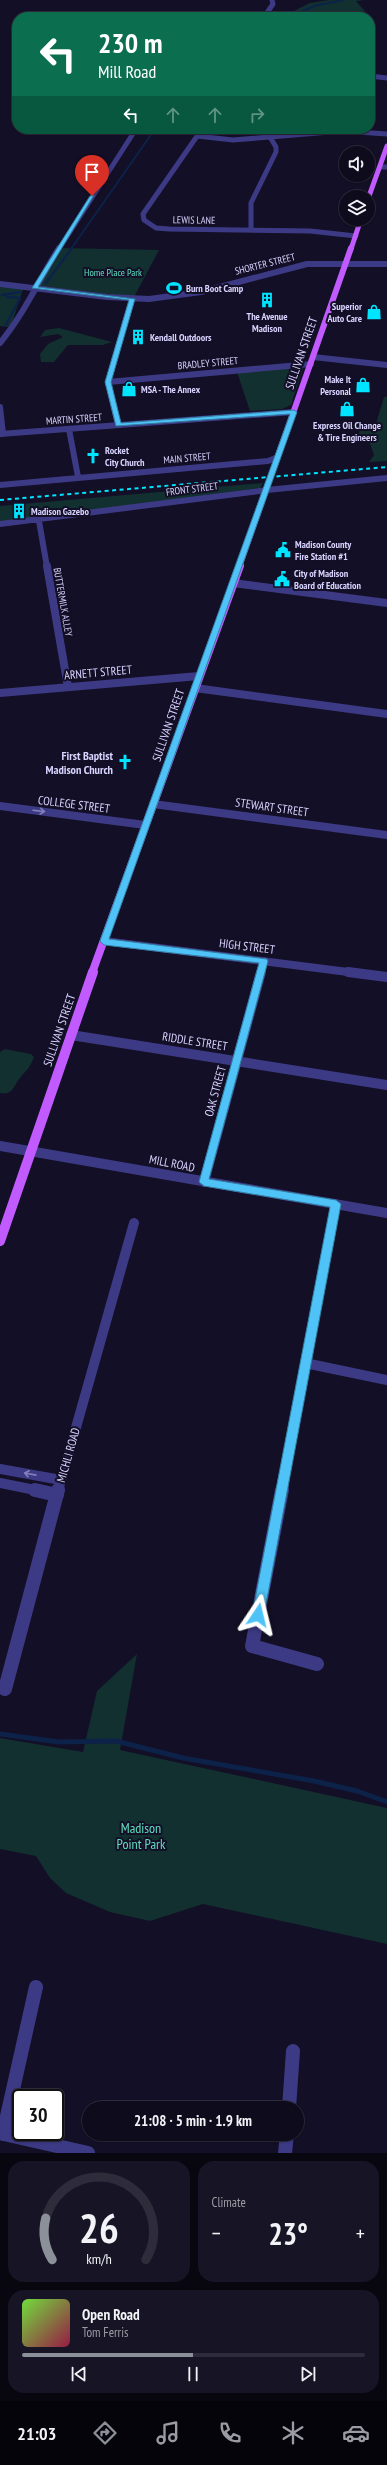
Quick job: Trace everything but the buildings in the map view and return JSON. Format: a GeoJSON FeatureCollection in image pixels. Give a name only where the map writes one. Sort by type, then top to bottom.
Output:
{"type":"FeatureCollection","features":[{"type":"Feature","properties":{"kind":"main road"},"geometry":{"type":"LineString","coordinates":[[371,190],[387,146]]}},
{"type":"Feature","properties":{"kind":"main road","name":"SULLIVAN STREET"},"geometry":{"type":"LineString","coordinates":[[0,1241],[30,1151],[145,825],[267,490],[359,226]]}},
{"type":"Feature","properties":{"kind":"street"},"geometry":{"type":"LineString","coordinates":[[268,12],[274,4],[272,0]]}},
{"type":"Feature","properties":{"kind":"street"},"geometry":{"type":"LineString","coordinates":[[375,77],[387,78]]}},
{"type":"Feature","properties":{"kind":"street"},"geometry":{"type":"LineString","coordinates":[[375,133],[387,134]]}},
{"type":"Feature","properties":{"kind":"street"},"geometry":{"type":"LineString","coordinates":[[0,343],[18,321],[35,288],[133,134]]}},
{"type":"Feature","properties":{"kind":"street"},"geometry":{"type":"LineString","coordinates":[[197,136],[233,140],[306,134]]}},
{"type":"Feature","properties":{"kind":"street","name":"LEWIS LANE"},"geometry":{"type":"LineString","coordinates":[[197,136],[143,214],[144,220],[156,228],[310,231],[356,236]]}},
{"type":"Feature","properties":{"kind":"street"},"geometry":{"type":"LineString","coordinates":[[252,230],[251,203],[276,152],[276,147],[270,137]]}},
{"type":"Feature","properties":{"kind":"street"},"geometry":{"type":"LineString","coordinates":[[380,167],[387,167]]}},
{"type":"Feature","properties":{"kind":"street","name":"SHORTER STREET"},"geometry":{"type":"LineString","coordinates":[[0,284],[132,299],[157,299],[190,294],[297,266],[346,263],[387,264]]}},
{"type":"Feature","properties":{"kind":"street"},"geometry":{"type":"LineString","coordinates":[[118,425],[108,382],[132,299]]}},
{"type":"Feature","properties":{"kind":"street"},"geometry":{"type":"LineString","coordinates":[[314,357],[387,365]]}},
{"type":"Feature","properties":{"kind":"street","name":"BRADLEY STREET"},"geometry":{"type":"LineString","coordinates":[[108,382],[311,364]]}},
{"type":"Feature","properties":{"kind":"street"},"geometry":{"type":"LineString","coordinates":[[0,408],[1,434]]}},
{"type":"Feature","properties":{"kind":"street","name":"MARTIN STREET"},"geometry":{"type":"LineString","coordinates":[[1,434],[294,412]]}},
{"type":"Feature","properties":{"kind":"street"},"geometry":{"type":"LineString","coordinates":[[69,429],[78,477]]}},
{"type":"Feature","properties":{"kind":"street","name":"MAIN STREET"},"geometry":{"type":"LineString","coordinates":[[0,485],[268,461],[278,457]]}},
{"type":"Feature","properties":{"kind":"street"},"geometry":{"type":"LineString","coordinates":[[249,462],[264,465],[273,472]]}},
{"type":"Feature","properties":{"kind":"street","name":"FRONT STREET"},"geometry":{"type":"LineString","coordinates":[[0,524],[38,521],[267,490],[387,478]]}},
{"type":"Feature","properties":{"kind":"street","name":"BUTTERMILK ALLEY"},"geometry":{"type":"LineString","coordinates":[[38,521],[68,687]]}},
{"type":"Feature","properties":{"kind":"street"},"geometry":{"type":"LineString","coordinates":[[233,583],[387,603]]}},
{"type":"Feature","properties":{"kind":"street","name":"ARNETT STREET"},"geometry":{"type":"LineString","coordinates":[[0,693],[199,676]]}},
{"type":"Feature","properties":{"kind":"street"},"geometry":{"type":"LineString","coordinates":[[195,688],[387,714]]}},
{"type":"Feature","properties":{"kind":"street","name":"STEWART STREET"},"geometry":{"type":"LineString","coordinates":[[153,804],[387,835]]}},
{"type":"Feature","properties":{"kind":"street","name":"COLLEGE STREET"},"geometry":{"type":"LineString","coordinates":[[0,806],[145,825]]}},
{"type":"Feature","properties":{"kind":"street","name":"HIGH STREET"},"geometry":{"type":"LineString","coordinates":[[104,941],[387,977]]}},
{"type":"Feature","properties":{"kind":"street","name":"OAK STREET"},"geometry":{"type":"LineString","coordinates":[[204,1182],[264,961]]}},
{"type":"Feature","properties":{"kind":"street","name":"RIDDLE STREET"},"geometry":{"type":"LineString","coordinates":[[71,1035],[387,1085]]}},
{"type":"Feature","properties":{"kind":"street","name":"MILL ROAD"},"geometry":{"type":"LineString","coordinates":[[0,1146],[387,1213]]}},
{"type":"Feature","properties":{"kind":"street"},"geometry":{"type":"LineString","coordinates":[[316,1664],[252,1646],[336,1204]]}},
{"type":"Feature","properties":{"kind":"street","name":"MICHLI ROAD"},"geometry":{"type":"LineString","coordinates":[[5,1689],[61,1480],[134,1223]]}},
{"type":"Feature","properties":{"kind":"street"},"geometry":{"type":"LineString","coordinates":[[305,1364],[387,1380]]}},
{"type":"Feature","properties":{"kind":"street"},"geometry":{"type":"LineString","coordinates":[[0,1469],[61,1480]]}},
{"type":"Feature","properties":{"kind":"street"},"geometry":{"type":"LineString","coordinates":[[0,1483],[57,1495]]}},
{"type":"Feature","properties":{"kind":"street"},"geometry":{"type":"LineString","coordinates":[[36,1987],[2,2133],[88,2153]]}},
{"type":"Feature","properties":{"kind":"street"},"geometry":{"type":"LineString","coordinates":[[289,2101],[293,2051]]}},
{"type":"Feature","properties":{"kind":"street"},"geometry":{"type":"LineString","coordinates":[[285,2153],[286,2141]]}},
{"type":"Feature","properties":{"kind":"green space"},"geometry":{"type":"Polygon","coordinates":[[[329,0],[364,0],[356,1],[366,12],[292,12],[310,3],[329,0]]]}},
{"type":"Feature","properties":{"kind":"green space","name":"Home Place Park"},"geometry":{"type":"Polygon","coordinates":[[[59,248],[159,250],[134,297],[40,287],[59,248]]]}},
{"type":"Feature","properties":{"kind":"green space"},"geometry":{"type":"Polygon","coordinates":[[[0,286],[23,289],[12,323],[8,327],[0,326],[0,286]]]}},
{"type":"Feature","properties":{"kind":"green space"},"geometry":{"type":"Polygon","coordinates":[[[59,328],[112,342],[103,345],[68,345],[54,362],[41,362],[40,354],[48,344],[63,337],[58,334],[40,337],[45,330],[59,328]]]}},
{"type":"Feature","properties":{"kind":"green space"},"geometry":{"type":"Polygon","coordinates":[[[303,368],[291,405],[282,409],[250,411],[237,372],[303,368]]]}},
{"type":"Feature","properties":{"kind":"green space"},"geometry":{"type":"Polygon","coordinates":[[[384,397],[387,397],[387,461],[369,462],[374,455],[368,438],[358,437],[361,426],[375,427],[384,397]]]}},
{"type":"Feature","properties":{"kind":"green space"},"geometry":{"type":"Polygon","coordinates":[[[263,483],[260,488],[0,522],[0,506],[263,483]]]}},
{"type":"Feature","properties":{"kind":"green space"},"geometry":{"type":"Polygon","coordinates":[[[5,1049],[31,1054],[34,1057],[29,1067],[13,1089],[8,1093],[0,1093],[0,1052],[5,1049]]]}},
{"type":"Feature","properties":{"kind":"green space","name":"Madison Point Park"},"geometry":{"type":"Polygon","coordinates":[[[137,1654],[120,1750],[387,1808],[387,1944],[203,1904],[150,1921],[110,1912],[66,1893],[50,1878],[36,1856],[0,1849],[0,1738],[83,1752],[97,1691],[137,1654]]]}},
{"type":"Feature","properties":{"kind":"waterway"},"geometry":{"type":"LineString","coordinates":[[301,12],[314,6],[343,0]]}},
{"type":"Feature","properties":{"kind":"waterway"},"geometry":{"type":"LineString","coordinates":[[71,249],[152,134]]}},
{"type":"Feature","properties":{"kind":"waterway"},"geometry":{"type":"LineString","coordinates":[[46,283],[72,248]]}},
{"type":"Feature","properties":{"kind":"waterway"},"geometry":{"type":"LineString","coordinates":[[2,295],[20,292]]}},
{"type":"Feature","properties":{"kind":"waterway"},"geometry":{"type":"LineString","coordinates":[[6,325],[20,298],[7,297]]}},
{"type":"Feature","properties":{"kind":"waterway"},"geometry":{"type":"LineString","coordinates":[[0,1734],[59,1742],[116,1741],[183,1758],[314,1781],[357,1791],[387,1802]]}},
{"type":"Feature","properties":{"kind":"railway"},"geometry":{"type":"LineString","coordinates":[[0,500],[387,467]]}},
{"type":"Feature","properties":{"kind":"place","name":"Burn Boot Camp"},"geometry":{"type":"Point","coordinates":[174,288]}},
{"type":"Feature","properties":{"kind":"place","name":"The Avenue Madison"},"geometry":{"type":"Point","coordinates":[267,300]}},
{"type":"Feature","properties":{"kind":"place","name":"Superior Auto Care"},"geometry":{"type":"Point","coordinates":[374,312]}},
{"type":"Feature","properties":{"kind":"place","name":"Kendall Outdoors"},"geometry":{"type":"Point","coordinates":[138,337]}},
{"type":"Feature","properties":{"kind":"place","name":"Make It Personal"},"geometry":{"type":"Point","coordinates":[363,385]}},
{"type":"Feature","properties":{"kind":"place","name":"MSA - The Annex"},"geometry":{"type":"Point","coordinates":[129,389]}},
{"type":"Feature","properties":{"kind":"place","name":"Express Oil Change & Tire Engineers"},"geometry":{"type":"Point","coordinates":[347,409]}},
{"type":"Feature","properties":{"kind":"place","name":"Rocket City Church"},"geometry":{"type":"Point","coordinates":[93,456]}},
{"type":"Feature","properties":{"kind":"place","name":"Madison Gazebo"},"geometry":{"type":"Point","coordinates":[19,511]}},
{"type":"Feature","properties":{"kind":"place","name":"Madison County Fire Station #1"},"geometry":{"type":"Point","coordinates":[283,550]}},
{"type":"Feature","properties":{"kind":"place","name":"City of Madison Board of Education"},"geometry":{"type":"Point","coordinates":[282,579]}},
{"type":"Feature","properties":{"kind":"place","name":"First Baptist Madison Church"},"geometry":{"type":"Point","coordinates":[125,762]}},
{"type":"Feature","properties":{"kind":"route"},"geometry":{"type":"LineString","coordinates":[[92,196],[35,288],[132,299],[132,305],[123,327],[108,382],[118,425],[294,412],[272,477],[104,941],[264,961],[204,1182],[336,1204],[258,1615]]}}]}
